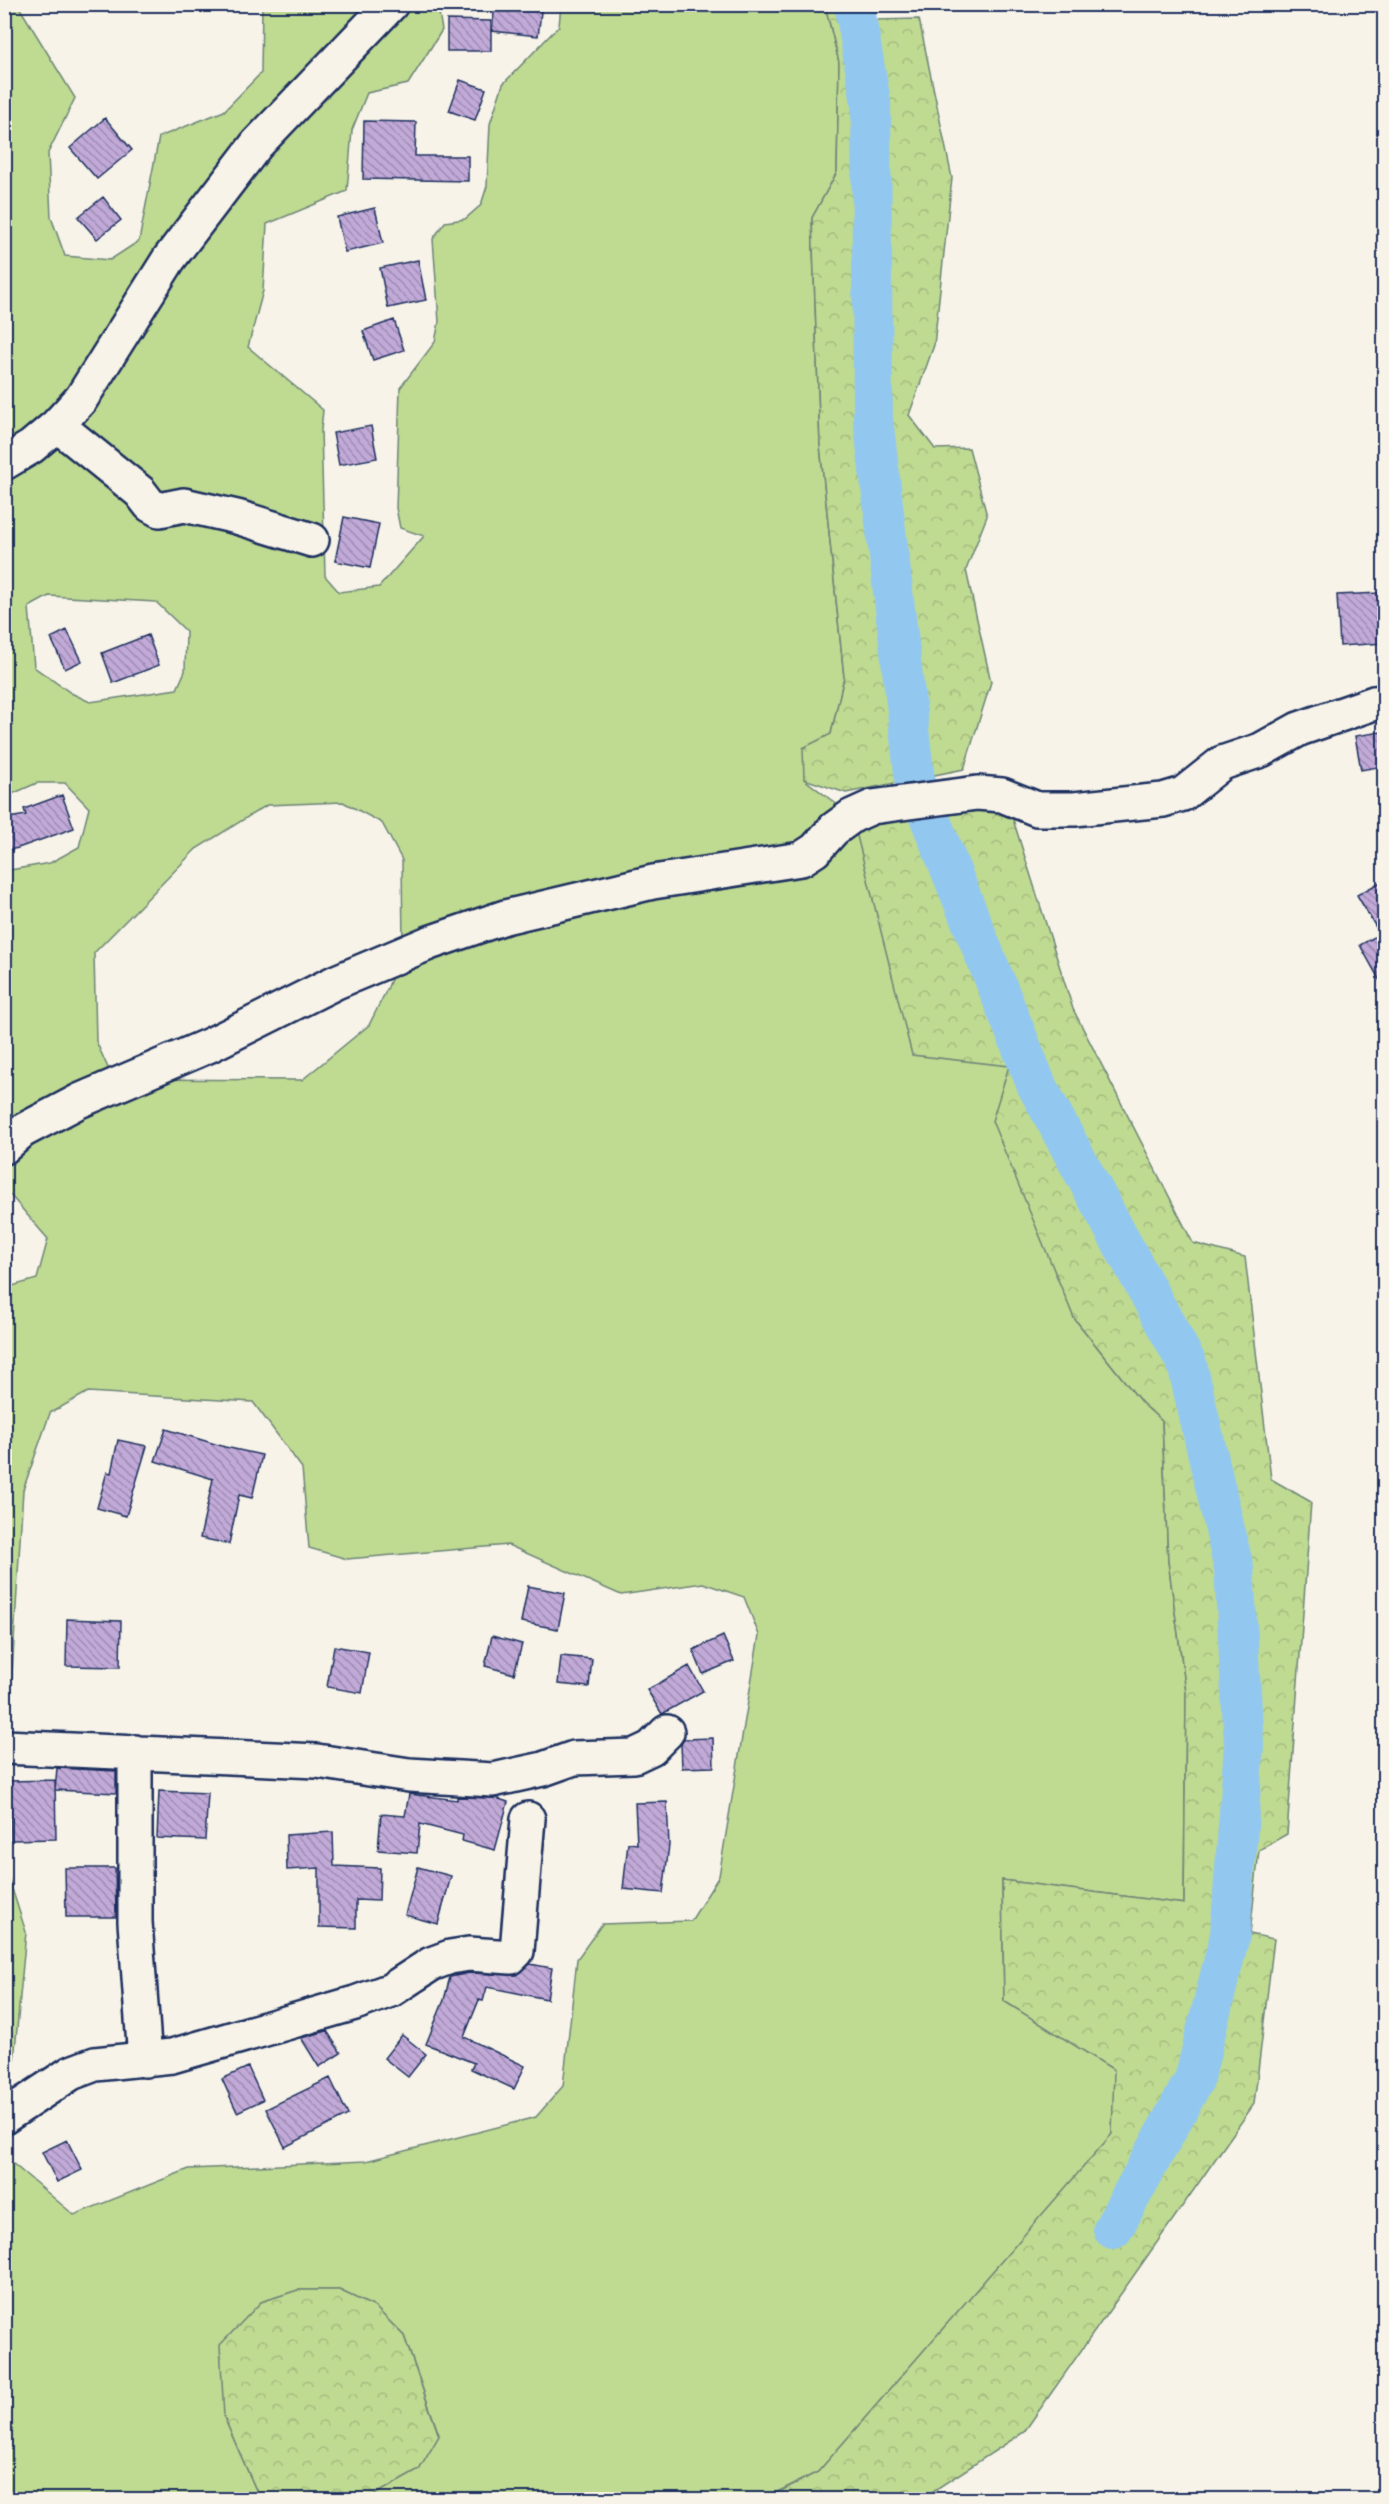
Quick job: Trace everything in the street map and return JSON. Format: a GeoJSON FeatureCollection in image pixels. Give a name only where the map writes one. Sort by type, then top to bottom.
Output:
{"type":"FeatureCollection","features":[{"type":"Feature","properties":{"kind":"street"},"geometry":{"type":"LineString","coordinates":[[4,463],[31,447],[57,425],[81,399],[169,259],[257,144],[391,4]]}},
{"type":"Feature","properties":{"kind":"street"},"geometry":{"type":"LineString","coordinates":[[57,425],[140,492],[150,505],[159,510],[184,505],[237,517],[312,540]]}},
{"type":"Feature","properties":{"kind":"street"},"geometry":{"type":"LineString","coordinates":[[4,1147],[22,1131],[79,1101],[210,1045],[336,982],[429,943],[505,917],[653,882],[801,859],[815,850],[834,829],[852,816],[872,807],[983,793],[1002,795],[1037,808],[1074,809],[1163,800],[1183,794],[1221,764],[1261,750],[1299,729],[1374,703],[1384,702]]}},
{"type":"Feature","properties":{"kind":"street"},"geometry":{"type":"LineString","coordinates":[[4,1747],[317,1761],[410,1775],[493,1780],[543,1769],[574,1758],[634,1756],[651,1748],[667,1732]]}},
{"type":"Feature","properties":{"kind":"street"},"geometry":{"type":"LineString","coordinates":[[135,1752],[135,1922],[145,2060]]}},
{"type":"Feature","properties":{"kind":"street"},"geometry":{"type":"LineString","coordinates":[[4,2117],[71,2073],[103,2062],[172,2056],[356,2003],[392,1990],[432,1964],[450,1957],[469,1954],[510,1957],[517,1951],[528,1819]]}},
{"type":"Feature","properties":{"kind":"green space"},"geometry":{"type":"Polygon","coordinates":[[[5,5],[18,5],[75,98],[48,153],[51,217],[65,256],[110,260],[139,241],[159,137],[224,111],[261,73],[262,5],[454,5],[439,13],[442,30],[408,84],[367,93],[352,130],[347,191],[267,224],[263,291],[248,347],[323,410],[321,430],[325,576],[339,592],[379,587],[424,536],[400,528],[396,508],[400,388],[435,342],[439,322],[433,239],[445,222],[465,219],[481,205],[487,186],[490,124],[503,84],[559,26],[561,5],[825,5],[839,62],[837,172],[812,218],[820,445],[844,677],[831,734],[804,779],[852,816],[1010,1066],[1074,1318],[1142,1403],[1162,1421],[1168,1561],[1186,1692],[1184,1904],[1002,1880],[1004,2001],[1115,2070],[1112,2135],[818,2472],[763,2499],[367,2499],[419,2470],[439,2435],[404,2336],[375,2307],[339,2290],[298,2290],[261,2302],[224,2417],[260,2499],[5,2499],[6,2158],[74,2215],[189,2169],[366,2161],[536,2117],[563,2086],[577,1959],[602,1924],[691,1921],[719,1876],[759,1635],[744,1597],[703,1583],[621,1595],[508,1545],[347,1559],[309,1548],[302,1468],[253,1402],[88,1392],[50,1413],[23,1490],[11,1691],[5,1725],[5,1288],[37,1279],[48,1239],[5,1189],[5,871],[50,863],[79,847],[89,808],[65,783],[37,783],[5,797],[5,5]],[[49,596],[29,607],[34,667],[71,693],[90,702],[177,689],[185,671],[186,631],[156,602],[49,596]],[[343,802],[267,805],[196,849],[94,953],[96,1041],[113,1079],[302,1080],[369,1025],[388,987],[403,948],[402,860],[382,823],[343,802]]]}},
{"type":"Feature","properties":{"kind":"green space"},"geometry":{"type":"Polygon","coordinates":[[[825,5],[878,5],[874,20],[919,19],[952,178],[934,345],[909,415],[935,449],[969,448],[987,516],[966,570],[991,682],[964,769],[846,793],[804,779],[803,748],[831,734],[844,677],[820,445],[812,218],[837,172],[839,62],[825,5]]]}},
{"type":"Feature","properties":{"kind":"green space"},"geometry":{"type":"Polygon","coordinates":[[[941,803],[1010,810],[1073,1009],[1193,1243],[1245,1257],[1271,1479],[1311,1502],[1287,1834],[1259,1850],[1250,1934],[1274,1939],[1254,2104],[1024,2432],[921,2499],[763,2500],[818,2472],[1112,2134],[1114,2070],[1004,2001],[1002,1880],[1184,1904],[1186,1692],[1168,1561],[1162,1421],[1142,1403],[1074,1318],[992,1121],[1009,1066],[912,1055],[852,816],[941,803]]]}},
{"type":"Feature","properties":{"kind":"green space"},"geometry":{"type":"Polygon","coordinates":[[[5,1867],[26,1932],[6,2142],[5,1867]]]}},
{"type":"Feature","properties":{"kind":"green space"},"geometry":{"type":"Polygon","coordinates":[[[298,2290],[339,2290],[375,2307],[404,2336],[439,2436],[419,2470],[367,2499],[260,2499],[224,2417],[220,2345],[261,2302],[298,2290]]]}},
{"type":"Feature","properties":{"kind":"building"},"geometry":{"type":"Polygon","coordinates":[[[495,4],[542,4],[538,36],[492,31],[495,4]]]}},
{"type":"Feature","properties":{"kind":"building"},"geometry":{"type":"Polygon","coordinates":[[[447,20],[491,21],[491,51],[447,51],[447,20]]]}},
{"type":"Feature","properties":{"kind":"building"},"geometry":{"type":"Polygon","coordinates":[[[460,80],[486,89],[475,120],[449,111],[460,80]]]}},
{"type":"Feature","properties":{"kind":"building"},"geometry":{"type":"Polygon","coordinates":[[[105,118],[132,150],[97,179],[70,148],[105,118]]]}},
{"type":"Feature","properties":{"kind":"building"},"geometry":{"type":"Polygon","coordinates":[[[364,121],[416,122],[415,156],[468,156],[468,181],[363,179],[364,121]]]}},
{"type":"Feature","properties":{"kind":"building"},"geometry":{"type":"Polygon","coordinates":[[[103,197],[121,220],[97,239],[78,217],[103,197]]]}},
{"type":"Feature","properties":{"kind":"building"},"geometry":{"type":"Polygon","coordinates":[[[375,208],[383,243],[345,252],[337,217],[375,208]]]}},
{"type":"Feature","properties":{"kind":"building"},"geometry":{"type":"Polygon","coordinates":[[[418,260],[426,300],[388,308],[380,268],[418,260]]]}},
{"type":"Feature","properties":{"kind":"building"},"geometry":{"type":"Polygon","coordinates":[[[394,320],[404,350],[373,360],[363,331],[394,320]]]}},
{"type":"Feature","properties":{"kind":"building"},"geometry":{"type":"Polygon","coordinates":[[[371,426],[377,458],[339,465],[333,433],[371,426]]]}},
{"type":"Feature","properties":{"kind":"building"},"geometry":{"type":"Polygon","coordinates":[[[344,517],[379,524],[370,568],[335,561],[344,517]]]}},
{"type":"Feature","properties":{"kind":"building"},"geometry":{"type":"Polygon","coordinates":[[[1380,593],[1384,643],[1340,646],[1337,595],[1380,593]]]}},
{"type":"Feature","properties":{"kind":"building"},"geometry":{"type":"Polygon","coordinates":[[[67,630],[82,661],[65,669],[51,638],[67,630]]]}},
{"type":"Feature","properties":{"kind":"building"},"geometry":{"type":"Polygon","coordinates":[[[148,635],[159,665],[113,683],[102,653],[148,635]]]}},
{"type":"Feature","properties":{"kind":"building"},"geometry":{"type":"Polygon","coordinates":[[[1381,732],[1384,766],[1361,770],[1355,736],[1381,732]]]}},
{"type":"Feature","properties":{"kind":"building"},"geometry":{"type":"Polygon","coordinates":[[[62,795],[74,828],[4,851],[4,819],[26,815],[24,809],[62,795]]]}},
{"type":"Feature","properties":{"kind":"building"},"geometry":{"type":"Polygon","coordinates":[[[1384,880],[1384,988],[1360,945],[1380,934],[1357,895],[1384,880]]]}},
{"type":"Feature","properties":{"kind":"building"},"geometry":{"type":"Polygon","coordinates":[[[166,1429],[225,1447],[262,1455],[252,1498],[239,1495],[229,1544],[200,1538],[213,1479],[155,1461],[166,1429]]]}},
{"type":"Feature","properties":{"kind":"building"},"geometry":{"type":"Polygon","coordinates":[[[118,1440],[147,1446],[126,1516],[97,1508],[107,1472],[111,1473],[118,1440]]]}},
{"type":"Feature","properties":{"kind":"building"},"geometry":{"type":"Polygon","coordinates":[[[528,1586],[565,1593],[558,1629],[521,1622],[528,1586]]]}},
{"type":"Feature","properties":{"kind":"building"},"geometry":{"type":"Polygon","coordinates":[[[67,1619],[121,1621],[120,1667],[66,1666],[67,1619]]]}},
{"type":"Feature","properties":{"kind":"building"},"geometry":{"type":"Polygon","coordinates":[[[492,1636],[522,1644],[514,1674],[485,1666],[492,1636]]]}},
{"type":"Feature","properties":{"kind":"building"},"geometry":{"type":"Polygon","coordinates":[[[723,1636],[734,1661],[703,1674],[693,1650],[723,1636]]]}},
{"type":"Feature","properties":{"kind":"building"},"geometry":{"type":"Polygon","coordinates":[[[334,1646],[369,1652],[362,1693],[327,1687],[334,1646]]]}},
{"type":"Feature","properties":{"kind":"building"},"geometry":{"type":"Polygon","coordinates":[[[561,1656],[592,1659],[589,1687],[558,1684],[561,1656]]]}},
{"type":"Feature","properties":{"kind":"building"},"geometry":{"type":"Polygon","coordinates":[[[689,1666],[703,1691],[662,1714],[647,1690],[689,1666]]]}},
{"type":"Feature","properties":{"kind":"building"},"geometry":{"type":"Polygon","coordinates":[[[713,1738],[714,1767],[682,1768],[681,1744],[684,1739],[713,1738]]]}},
{"type":"Feature","properties":{"kind":"building"},"geometry":{"type":"Polygon","coordinates":[[[57,1768],[116,1771],[116,1793],[55,1790],[57,1768]]]}},
{"type":"Feature","properties":{"kind":"building"},"geometry":{"type":"Polygon","coordinates":[[[55,1780],[56,1839],[11,1840],[9,1781],[55,1780]]]}},
{"type":"Feature","properties":{"kind":"building"},"geometry":{"type":"Polygon","coordinates":[[[159,1791],[208,1793],[205,1840],[157,1838],[159,1791]]]}},
{"type":"Feature","properties":{"kind":"building"},"geometry":{"type":"Polygon","coordinates":[[[409,1794],[457,1800],[457,1797],[496,1798],[508,1802],[495,1850],[462,1841],[463,1835],[420,1824],[417,1853],[378,1850],[381,1814],[405,1816],[409,1794]]]}},
{"type":"Feature","properties":{"kind":"building"},"geometry":{"type":"Polygon","coordinates":[[[667,1802],[669,1845],[663,1893],[623,1889],[628,1843],[637,1844],[635,1803],[667,1802]]]}},
{"type":"Feature","properties":{"kind":"building"},"geometry":{"type":"Polygon","coordinates":[[[333,1832],[334,1866],[380,1868],[379,1901],[356,1900],[356,1928],[319,1927],[319,1868],[287,1870],[286,1835],[333,1832]]]}},
{"type":"Feature","properties":{"kind":"building"},"geometry":{"type":"Polygon","coordinates":[[[418,1867],[451,1876],[438,1924],[405,1915],[418,1867]]]}},
{"type":"Feature","properties":{"kind":"building"},"geometry":{"type":"Polygon","coordinates":[[[65,1868],[115,1868],[116,1917],[66,1917],[65,1868]]]}},
{"type":"Feature","properties":{"kind":"building"},"geometry":{"type":"Polygon","coordinates":[[[530,1964],[552,1968],[547,1999],[487,1987],[483,2001],[479,2000],[464,2037],[525,2066],[514,2089],[471,2069],[474,2063],[426,2044],[444,2000],[450,1977],[470,1973],[517,1975],[530,1964]]]}},
{"type":"Feature","properties":{"kind":"building"},"geometry":{"type":"Polygon","coordinates":[[[327,2031],[341,2053],[319,2067],[301,2038],[327,2031]]]}},
{"type":"Feature","properties":{"kind":"building"},"geometry":{"type":"Polygon","coordinates":[[[402,2035],[426,2054],[408,2077],[384,2058],[402,2035]]]}},
{"type":"Feature","properties":{"kind":"building"},"geometry":{"type":"Polygon","coordinates":[[[248,2067],[263,2100],[237,2112],[222,2079],[248,2067]]]}},
{"type":"Feature","properties":{"kind":"building"},"geometry":{"type":"Polygon","coordinates":[[[330,2078],[348,2115],[285,2147],[266,2109],[330,2078]]]}},
{"type":"Feature","properties":{"kind":"building"},"geometry":{"type":"Polygon","coordinates":[[[67,2140],[82,2170],[57,2182],[42,2152],[67,2140]]]}},
{"type":"Feature","properties":{"kind":"waterway"},"geometry":{"type":"LineString","coordinates":[[854,4],[871,103],[873,418],[915,781],[1037,1086],[1187,1364],[1234,1569],[1244,1745],[1230,1935],[1194,2080],[1113,2229]]}}]}
